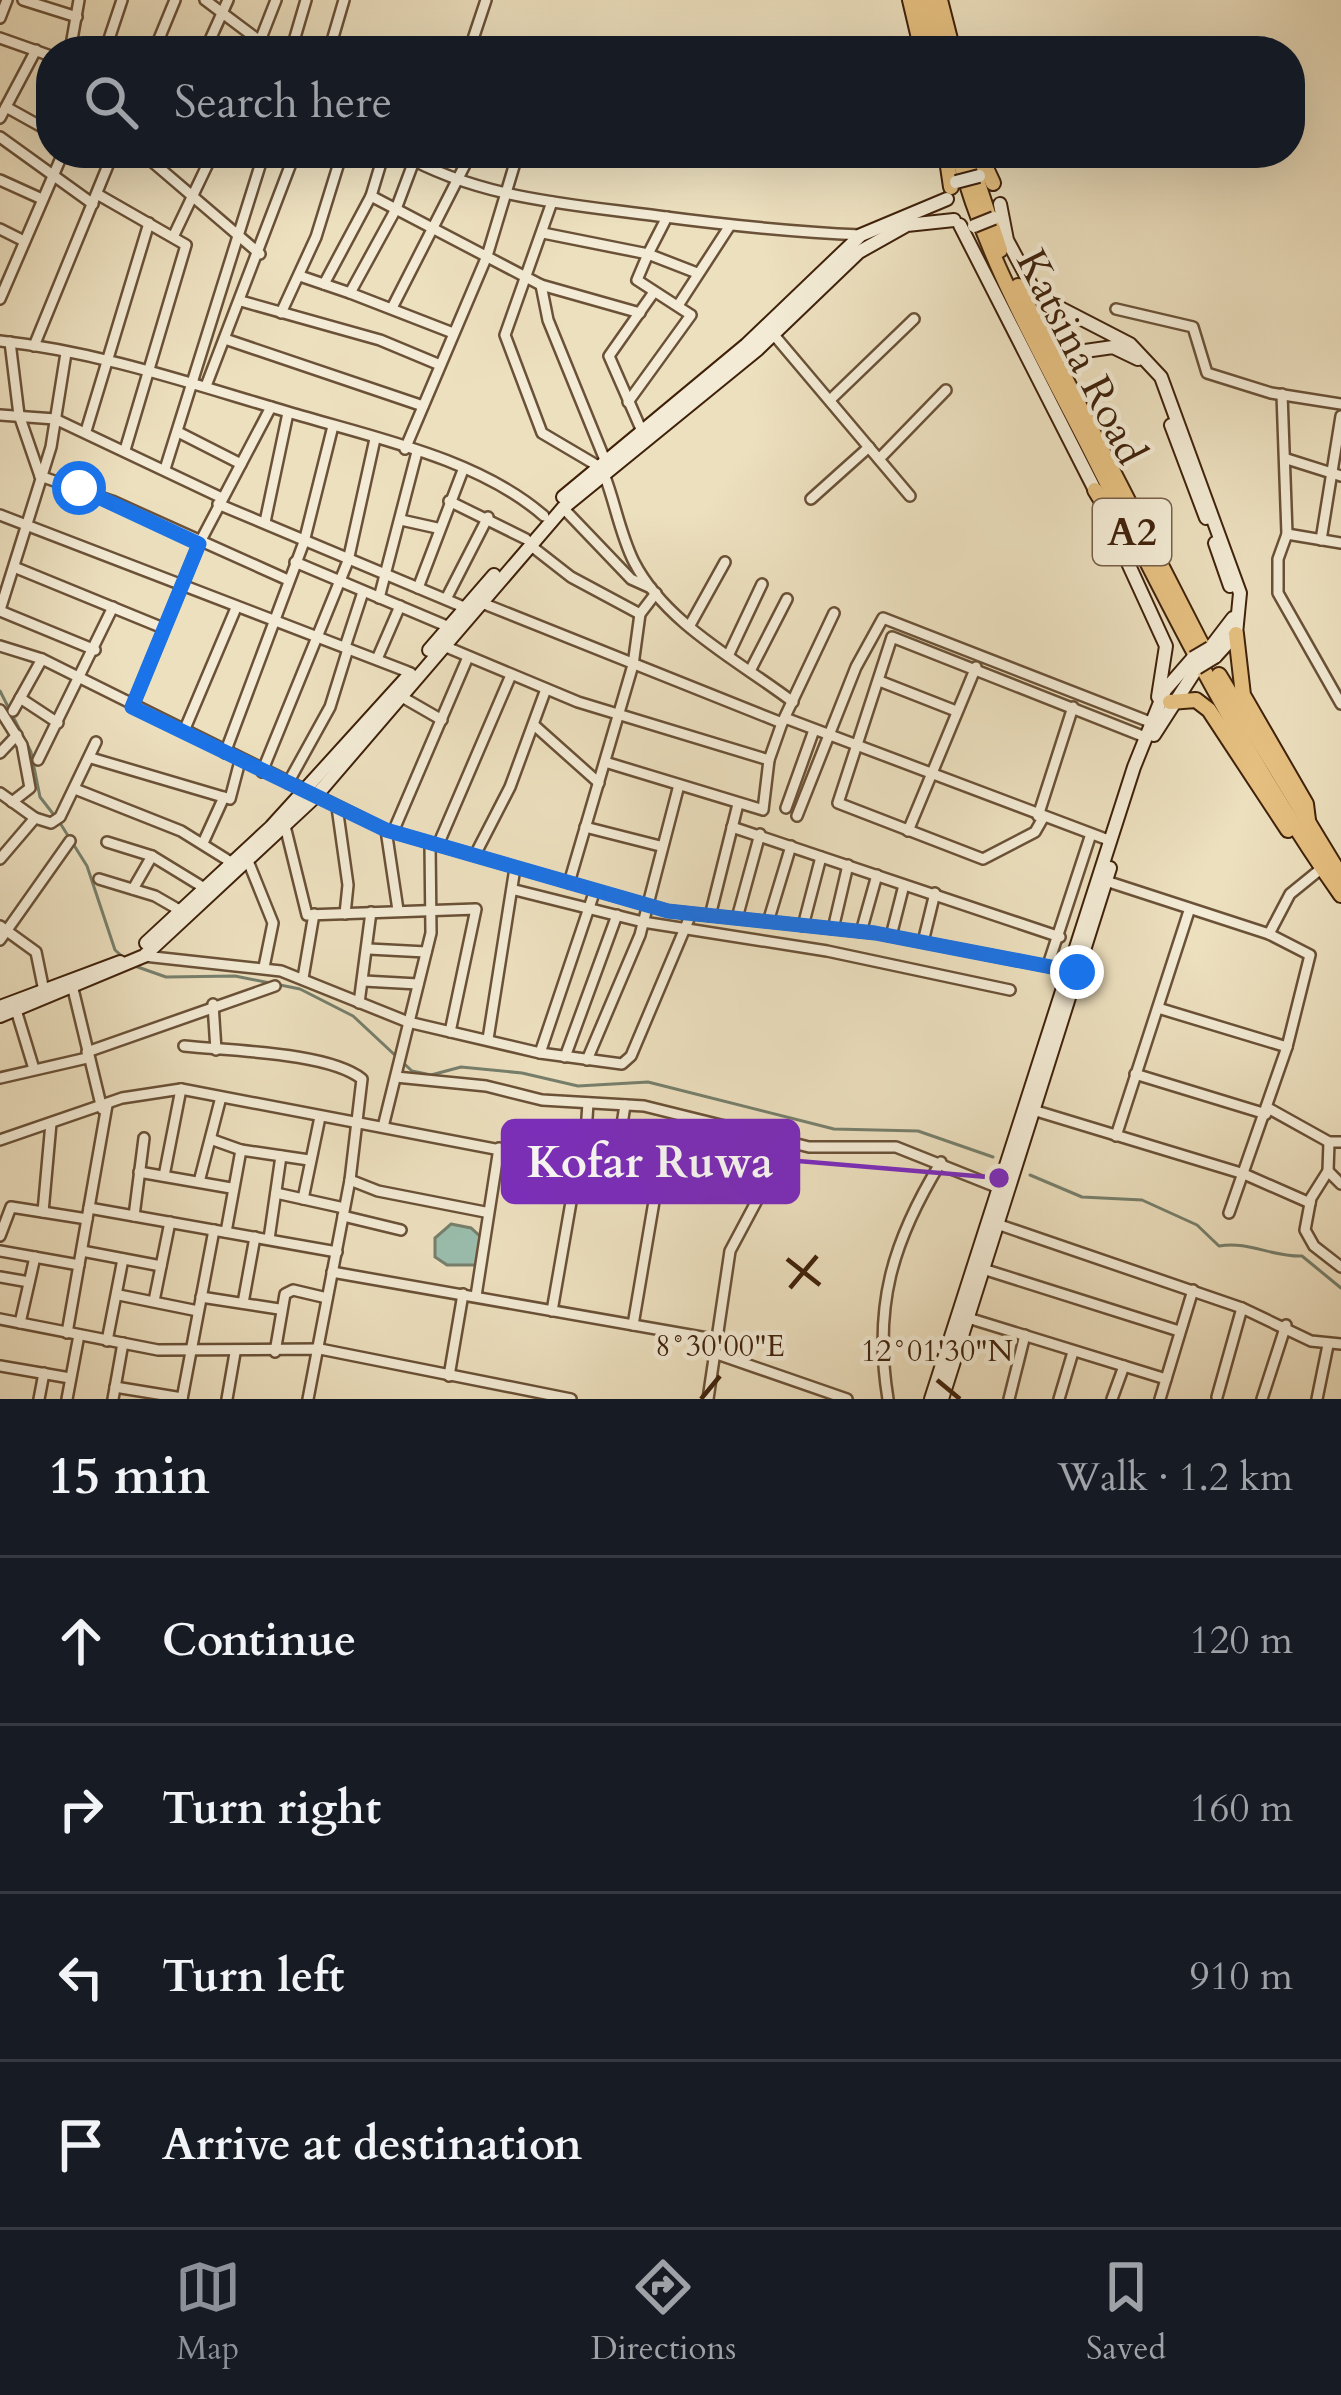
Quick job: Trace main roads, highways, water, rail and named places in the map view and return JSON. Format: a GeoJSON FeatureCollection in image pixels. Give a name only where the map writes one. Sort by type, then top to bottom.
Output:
{"type":"FeatureCollection","features":[{"type":"Feature","properties":{"kind":"highway"},"geometry":{"type":"LineString","coordinates":[[910,0],[918,36]]}},
{"type":"Feature","properties":{"kind":"highway"},"geometry":{"type":"LineString","coordinates":[[920,0],[929,36]]}},
{"type":"Feature","properties":{"kind":"highway"},"geometry":{"type":"LineString","coordinates":[[930,0],[939,36]]}},
{"type":"Feature","properties":{"kind":"highway"},"geometry":{"type":"LineString","coordinates":[[940,0],[949,36]]}},
{"type":"Feature","properties":{"kind":"highway"},"geometry":{"type":"LineString","coordinates":[[948,168],[952,189]]}},
{"type":"Feature","properties":{"kind":"highway","name":"Katsina Road"},"geometry":{"type":"LineString","coordinates":[[962,168],[982,235],[1188,639],[1306,834],[1341,876]]}},
{"type":"Feature","properties":{"kind":"highway","name":"Katsina Road"},"geometry":{"type":"LineString","coordinates":[[972,168],[989,226],[1064,374],[1199,640],[1341,895]]}},
{"type":"Feature","properties":{"kind":"highway"},"geometry":{"type":"LineString","coordinates":[[983,168],[986,180]]}},
{"type":"Feature","properties":{"kind":"highway"},"geometry":{"type":"LineString","coordinates":[[1096,490],[1163,610],[1188,639]]}},
{"type":"Feature","properties":{"kind":"highway"},"geometry":{"type":"LineString","coordinates":[[1164,703],[1196,700],[1209,710],[1278,818],[1306,834],[1306,804],[1243,695],[1236,634]]}},
{"type":"Feature","properties":{"kind":"main road"},"geometry":{"type":"LineString","coordinates":[[0,1011],[130,961],[181,911],[241,863],[402,697],[482,603],[544,516],[641,429],[746,345],[861,235],[952,189],[986,180],[1007,240],[1037,296],[1130,344],[1155,365],[1240,593],[1236,634],[1195,663],[1150,722],[942,1399]]}},
{"type":"Feature","properties":{"kind":"main road"},"geometry":{"type":"LineString","coordinates":[[931,1399],[1164,703],[1166,646],[1096,490],[963,224],[952,189]]}},
{"type":"Feature","properties":{"kind":"main road"},"geometry":{"type":"LineString","coordinates":[[0,1011],[16,1010],[73,989],[130,961],[285,826],[448,626],[602,466],[774,335],[875,240],[907,225],[963,224],[997,211]]}},
{"type":"Feature","properties":{"kind":"main road"},"geometry":{"type":"LineString","coordinates":[[1064,374],[1085,350],[1113,347],[1139,359],[1154,381],[1231,590],[1233,619],[1212,652]]}},
{"type":"Feature","properties":{"kind":"waterway"},"geometry":{"type":"LineString","coordinates":[[0,691],[31,752],[40,797],[54,815]]}},
{"type":"Feature","properties":{"kind":"waterway"},"geometry":{"type":"LineString","coordinates":[[60,823],[87,866],[115,950],[124,958]]}},
{"type":"Feature","properties":{"kind":"waterway"},"geometry":{"type":"LineString","coordinates":[[132,965],[166,977],[235,976],[300,989],[353,1016],[412,1071],[431,1075],[461,1067],[522,1073],[578,1086],[648,1082],[834,1129],[918,1131],[993,1157]]}},
{"type":"Feature","properties":{"kind":"waterway"},"geometry":{"type":"LineString","coordinates":[[1030,1175],[1082,1197],[1142,1200],[1197,1225],[1219,1246],[1302,1256],[1341,1288]]}},
{"type":"Feature","properties":{"kind":"place","name":"Kofar Ruwa"},"geometry":{"type":"Point","coordinates":[999,1178]}}]}
